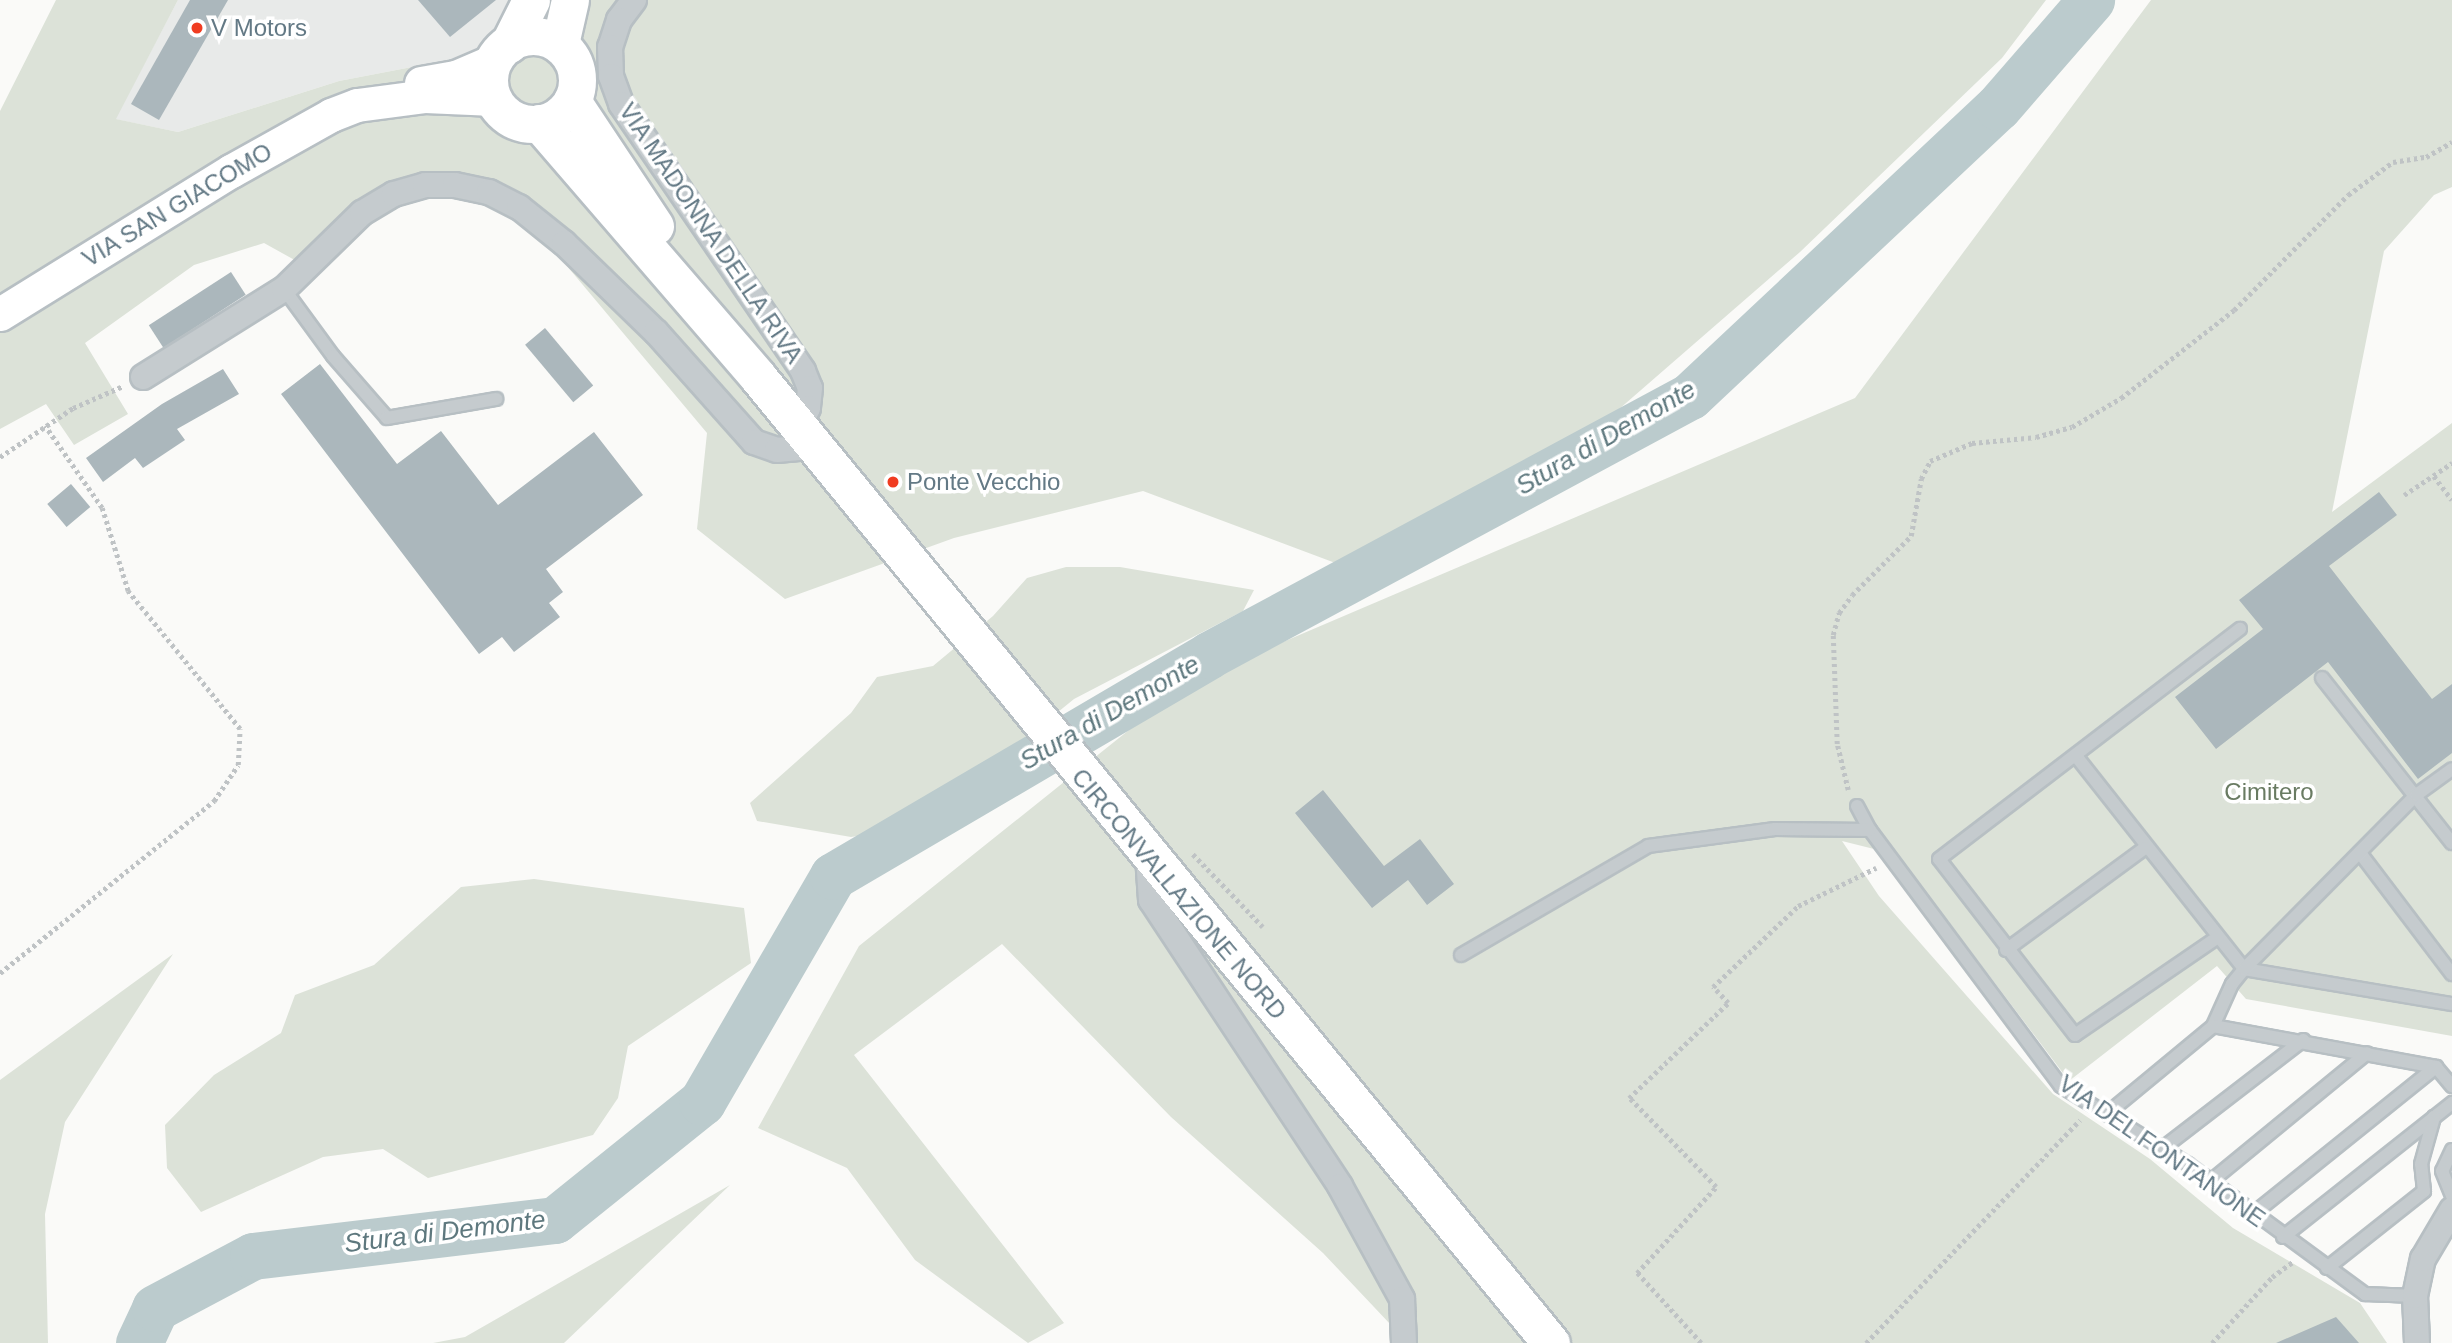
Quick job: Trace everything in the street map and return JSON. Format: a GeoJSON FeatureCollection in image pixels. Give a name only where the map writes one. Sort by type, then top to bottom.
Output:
{"type":"FeatureCollection","features":[{"type":"Feature","properties":{"kind":"main road"},"geometry":{"type":"LineString","coordinates":[[501,52],[534,36],[564,26],[578,77],[572,101],[552,120],[539,123],[513,119],[494,99],[489,74],[501,52],[531,0]]}},
{"type":"Feature","properties":{"kind":"main road","name":"VIA SAN GIACOMO"},"geometry":{"type":"LineString","coordinates":[[0,314],[260,154],[357,105],[369,94],[456,77],[501,52]]}},
{"type":"Feature","properties":{"kind":"main road","name":"VIA SAN GIACOMO"},"geometry":{"type":"LineString","coordinates":[[357,105],[425,96],[494,99]]}},
{"type":"Feature","properties":{"kind":"main road","name":"CIRCONVALLAZIONE NORD"},"geometry":{"type":"LineString","coordinates":[[572,101],[758,377]]}},
{"type":"Feature","properties":{"kind":"main road","name":"CIRCONVALLAZIONE NORD"},"geometry":{"type":"LineString","coordinates":[[539,123],[758,377],[1110,811],[1551,1343]]}},
{"type":"Feature","properties":{"kind":"street"},"geometry":{"type":"LineString","coordinates":[[542,0],[564,26]]}},
{"type":"Feature","properties":{"kind":"street","name":"VIA MADONNA DELLA RIVA"},"geometry":{"type":"LineString","coordinates":[[634,0],[619,20],[610,47],[611,76],[621,104],[803,371],[809,398],[806,437]]}},
{"type":"Feature","properties":{"kind":"street"},"geometry":{"type":"LineString","coordinates":[[143,377],[284,289],[311,267],[334,236],[394,194],[425,185],[489,192],[519,207],[564,243],[656,332],[754,442],[777,450],[806,437]]}},
{"type":"Feature","properties":{"kind":"street"},"geometry":{"type":"LineString","coordinates":[[1149,857],[1151,900],[1340,1186],[1402,1299],[1404,1343]]}},
{"type":"Feature","properties":{"kind":"street"},"geometry":{"type":"LineString","coordinates":[[2417,1343],[2415,1296],[2423,1259],[2452,1210]]}},
{"type":"Feature","properties":{"kind":"lane"},"geometry":{"type":"LineString","coordinates":[[284,289],[332,356],[387,418],[496,399]]}},
{"type":"Feature","properties":{"kind":"lane"},"geometry":{"type":"LineString","coordinates":[[2218,937],[2075,1035],[2006,950],[1939,859],[2241,629]]}},
{"type":"Feature","properties":{"kind":"lane"},"geometry":{"type":"LineString","coordinates":[[2322,678],[2452,843]]}},
{"type":"Feature","properties":{"kind":"lane"},"geometry":{"type":"LineString","coordinates":[[2076,756],[2145,848],[2244,969],[2452,1004]]}},
{"type":"Feature","properties":{"kind":"lane"},"geometry":{"type":"LineString","coordinates":[[2108,1113],[2213,1026],[2232,984],[2244,969],[2416,795],[2452,769]]}},
{"type":"Feature","properties":{"kind":"lane","name":"VIA DEL FONTANONE"},"geometry":{"type":"LineString","coordinates":[[1857,806],[1870,830],[2061,1086],[2095,1104],[2163,1148],[2305,1254],[2365,1294],[2415,1296]]}},
{"type":"Feature","properties":{"kind":"lane"},"geometry":{"type":"LineString","coordinates":[[1461,955],[1648,846],[1775,829],[1870,830]]}},
{"type":"Feature","properties":{"kind":"lane"},"geometry":{"type":"LineString","coordinates":[[2006,950],[2145,848]]}},
{"type":"Feature","properties":{"kind":"lane"},"geometry":{"type":"LineString","coordinates":[[2360,853],[2452,974]]}},
{"type":"Feature","properties":{"kind":"lane"},"geometry":{"type":"LineString","coordinates":[[2213,1026],[2303,1040],[2436,1067],[2452,1086]]}},
{"type":"Feature","properties":{"kind":"lane"},"geometry":{"type":"LineString","coordinates":[[2163,1148],[2303,1040]]}},
{"type":"Feature","properties":{"kind":"lane"},"geometry":{"type":"LineString","coordinates":[[2210,1182],[2367,1053]]}},
{"type":"Feature","properties":{"kind":"lane"},"geometry":{"type":"LineString","coordinates":[[2253,1214],[2436,1067]]}},
{"type":"Feature","properties":{"kind":"lane"},"geometry":{"type":"LineString","coordinates":[[2283,1237],[2452,1103]]}},
{"type":"Feature","properties":{"kind":"lane"},"geometry":{"type":"LineString","coordinates":[[2326,1268],[2424,1191],[2421,1164],[2434,1117]]}},
{"type":"Feature","properties":{"kind":"lane"},"geometry":{"type":"LineString","coordinates":[[2452,1150],[2442,1171],[2452,1196]]}},
{"type":"Feature","properties":{"kind":"path"},"geometry":{"type":"LineString","coordinates":[[1857,806],[1839,766],[1833,635],[1839,613],[1852,595],[1911,536],[1921,479],[1930,461],[1972,443],[2036,438],[2072,427],[2121,398],[2234,310],[2348,195],[2393,162],[2426,157],[2452,142]]}},
{"type":"Feature","properties":{"kind":"path"},"geometry":{"type":"LineString","coordinates":[[0,457],[73,408],[143,377]]}},
{"type":"Feature","properties":{"kind":"path"},"geometry":{"type":"LineString","coordinates":[[0,973],[214,801],[238,765],[240,729],[128,591],[102,508],[45,426]]}},
{"type":"Feature","properties":{"kind":"path"},"geometry":{"type":"LineString","coordinates":[[2404,495],[2452,463]]}},
{"type":"Feature","properties":{"kind":"path"},"geometry":{"type":"LineString","coordinates":[[2434,476],[2452,500]]}},
{"type":"Feature","properties":{"kind":"path"},"geometry":{"type":"LineString","coordinates":[[1701,1343],[1637,1273],[1716,1187],[1629,1098],[1728,1003],[1713,987],[1798,906],[1892,860]]}},
{"type":"Feature","properties":{"kind":"path"},"geometry":{"type":"LineString","coordinates":[[1218,876],[1263,927]]}},
{"type":"Feature","properties":{"kind":"path"},"geometry":{"type":"LineString","coordinates":[[1866,1343],[2095,1104]]}},
{"type":"Feature","properties":{"kind":"path"},"geometry":{"type":"LineString","coordinates":[[2212,1343],[2272,1277],[2305,1254]]}},
{"type":"Feature","properties":{"kind":"shaded area"},"geometry":{"type":"Polygon","coordinates":[[[178,0],[517,0],[503,31],[464,57],[339,81],[178,132],[115,119],[178,0]]]}},
{"type":"Feature","properties":{"kind":"green space"},"geometry":{"type":"Polygon","coordinates":[[[56,0],[178,0],[116,119],[178,132],[339,81],[464,57],[503,31],[517,0],[2046,0],[2002,58],[1800,252],[1618,410],[1338,564],[1143,491],[954,538],[785,599],[697,529],[707,433],[494,179],[445,172],[384,191],[300,263],[264,243],[194,265],[85,343],[128,414],[74,445],[46,404],[0,429],[0,111],[56,0]]]}},
{"type":"Feature","properties":{"kind":"green space","name":"Cimitero"},"geometry":{"type":"Polygon","coordinates":[[[2151,0],[2452,0],[2452,187],[2434,195],[2384,251],[2332,512],[2452,423],[2452,1036],[2246,999],[2217,966],[2069,1081],[1898,855],[1842,841],[1879,896],[2053,1094],[2150,1159],[2233,1228],[2360,1303],[2387,1343],[1408,1343],[1323,1253],[1171,1117],[1002,944],[854,1055],[1064,1323],[1028,1343],[915,1260],[847,1168],[758,1128],[859,946],[1189,682],[1855,398],[2151,0]]]}},
{"type":"Feature","properties":{"kind":"green space"},"geometry":{"type":"Polygon","coordinates":[[[1066,567],[1120,567],[1254,590],[1243,611],[1074,699],[982,774],[889,831],[851,837],[757,821],[750,803],[851,713],[877,677],[933,666],[993,616],[1027,578],[1066,567]]]}},
{"type":"Feature","properties":{"kind":"green space"},"geometry":{"type":"Polygon","coordinates":[[[534,879],[744,908],[751,963],[628,1046],[618,1098],[593,1135],[428,1178],[383,1149],[323,1157],[201,1212],[167,1168],[165,1125],[214,1075],[281,1033],[295,995],[374,965],[461,887],[534,879]]]}},
{"type":"Feature","properties":{"kind":"green space"},"geometry":{"type":"Polygon","coordinates":[[[173,954],[65,1122],[45,1214],[48,1343],[0,1343],[0,1080],[173,954]]]}},
{"type":"Feature","properties":{"kind":"green space"},"geometry":{"type":"Polygon","coordinates":[[[730,1185],[564,1343],[433,1343],[465,1337],[730,1185]]]}},
{"type":"Feature","properties":{"kind":"building"},"geometry":{"type":"Polygon","coordinates":[[[190,0],[228,0],[159,120],[131,104],[190,0]]]}},
{"type":"Feature","properties":{"kind":"building"},"geometry":{"type":"Polygon","coordinates":[[[418,0],[496,0],[450,37],[418,0]]]}},
{"type":"Feature","properties":{"kind":"building"},"geometry":{"type":"Polygon","coordinates":[[[231,272],[246,295],[164,348],[149,325],[231,272]]]}},
{"type":"Feature","properties":{"kind":"building"},"geometry":{"type":"Polygon","coordinates":[[[545,328],[593,385],[573,402],[525,345],[545,328]]]}},
{"type":"Feature","properties":{"kind":"building"},"geometry":{"type":"Polygon","coordinates":[[[320,364],[397,464],[441,431],[498,505],[594,432],[643,495],[546,569],[563,592],[549,603],[560,617],[514,652],[502,637],[479,654],[281,394],[320,364]]]}},
{"type":"Feature","properties":{"kind":"building"},"geometry":{"type":"Polygon","coordinates":[[[223,369],[239,394],[177,429],[185,440],[143,468],[135,458],[103,482],[86,458],[162,404],[223,369]]]}},
{"type":"Feature","properties":{"kind":"building"},"geometry":{"type":"Polygon","coordinates":[[[71,484],[90,507],[67,527],[47,504],[71,484]]]}},
{"type":"Feature","properties":{"kind":"building"},"geometry":{"type":"Polygon","coordinates":[[[2379,492],[2397,515],[2329,566],[2432,699],[2452,684],[2452,753],[2418,779],[2328,662],[2216,749],[2175,697],[2263,629],[2239,600],[2379,492]]]}},
{"type":"Feature","properties":{"kind":"building"},"geometry":{"type":"Polygon","coordinates":[[[1323,790],[1384,866],[1420,839],[1454,884],[1427,905],[1408,880],[1372,908],[1295,813],[1323,790]]]}},
{"type":"Feature","properties":{"kind":"building"},"geometry":{"type":"Polygon","coordinates":[[[2336,1317],[2359,1343],[2276,1343],[2336,1317]]]}},
{"type":"Feature","properties":{"kind":"waterway","name":"Stura di Demonte"},"geometry":{"type":"LineString","coordinates":[[139,1343],[155,1308],[253,1256],[555,1220],[702,1102],[833,876],[1209,655],[1690,396],[1998,107],[2091,0]]}},
{"type":"Feature","properties":{"kind":"place","name":"V Motors"},"geometry":{"type":"Point","coordinates":[197,28]}},
{"type":"Feature","properties":{"kind":"place","name":"Ponte Vecchio"},"geometry":{"type":"Point","coordinates":[893,482]}}]}
